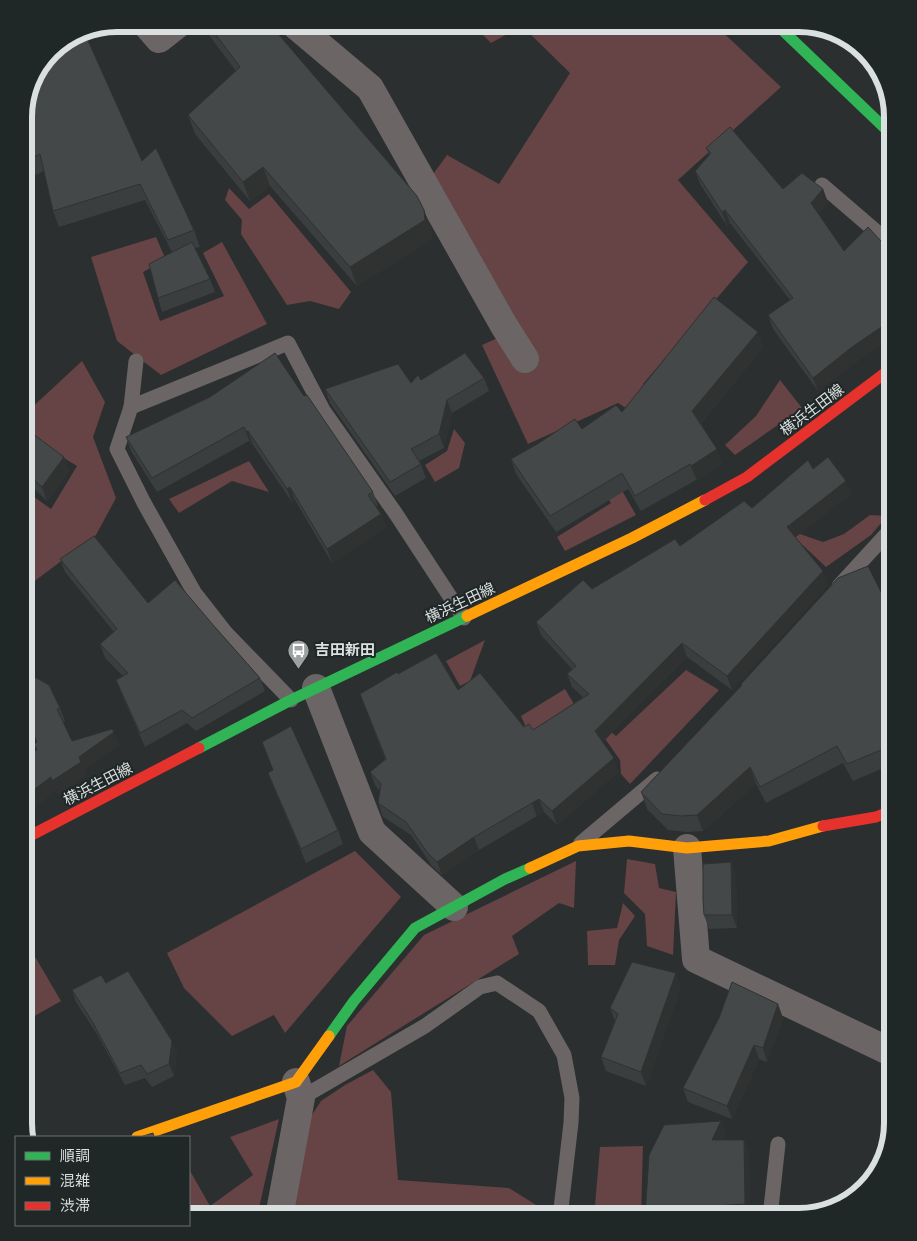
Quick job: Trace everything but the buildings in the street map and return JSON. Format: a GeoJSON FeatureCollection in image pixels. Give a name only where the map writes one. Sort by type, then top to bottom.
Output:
{"type":"FeatureCollection","features":[{"type":"Feature","properties":{"kind":"main road"},"geometry":{"type":"LineString","coordinates":[[785,33],[884,127]]}},
{"type":"Feature","properties":{"kind":"main road","name":"横浜生田線"},"geometry":{"type":"LineString","coordinates":[[32,835],[291,700],[632,538],[746,477],[884,374]]}},
{"type":"Feature","properties":{"kind":"main road"},"geometry":{"type":"LineString","coordinates":[[140,1136],[299,1090],[354,1001],[415,928],[505,879],[578,846],[629,841],[687,848],[769,841],[829,825],[876,817],[884,814]]}},
{"type":"Feature","properties":{"kind":"street"},"geometry":{"type":"LineString","coordinates":[[153,32],[159,39],[168,32]]}},
{"type":"Feature","properties":{"kind":"street"},"geometry":{"type":"LineString","coordinates":[[304,32],[370,88],[497,327],[525,359]]}},
{"type":"Feature","properties":{"kind":"street"},"geometry":{"type":"LineString","coordinates":[[316,688],[372,832],[454,907]]}},
{"type":"Feature","properties":{"kind":"street"},"geometry":{"type":"LineString","coordinates":[[687,848],[696,959],[884,1050]]}},
{"type":"Feature","properties":{"kind":"street"},"geometry":{"type":"LineString","coordinates":[[279,1208],[299,1090]]}},
{"type":"Feature","properties":{"kind":"lane"},"geometry":{"type":"LineString","coordinates":[[822,185],[884,238]]}},
{"type":"Feature","properties":{"kind":"lane"},"geometry":{"type":"LineString","coordinates":[[131,407],[288,343],[323,410],[396,514],[464,618]]}},
{"type":"Feature","properties":{"kind":"lane"},"geometry":{"type":"LineString","coordinates":[[136,361],[131,407],[117,449],[144,503],[194,592],[226,633],[291,700]]}},
{"type":"Feature","properties":{"kind":"lane"},"geometry":{"type":"LineString","coordinates":[[828,598],[884,537]]}},
{"type":"Feature","properties":{"kind":"lane"},"geometry":{"type":"LineString","coordinates":[[578,846],[668,769]]}},
{"type":"Feature","properties":{"kind":"lane"},"geometry":{"type":"LineString","coordinates":[[299,1090],[425,1026],[480,987],[497,983],[539,1011],[564,1055],[572,1098],[561,1208]]}},
{"type":"Feature","properties":{"kind":"lane"},"geometry":{"type":"LineString","coordinates":[[771,1208],[778,1144]]}},
{"type":"Feature","properties":{"kind":"shaded area"},"geometry":{"type":"Polygon","coordinates":[[[481,33],[510,33],[491,43],[481,33]]]}},
{"type":"Feature","properties":{"kind":"shaded area"},"geometry":{"type":"Polygon","coordinates":[[[529,33],[723,33],[781,87],[678,180],[748,262],[643,384],[659,406],[645,420],[618,403],[528,444],[482,345],[517,329],[428,181],[447,155],[499,184],[570,73],[529,33]]]}},
{"type":"Feature","properties":{"kind":"shaded area"},"geometry":{"type":"Polygon","coordinates":[[[229,188],[249,209],[269,194],[351,292],[339,309],[310,301],[287,305],[241,234],[242,220],[225,200],[229,188]]]}},
{"type":"Feature","properties":{"kind":"shaded area"},"geometry":{"type":"Polygon","coordinates":[[[156,237],[166,260],[143,272],[160,321],[224,296],[203,253],[222,242],[267,324],[161,375],[117,341],[91,257],[156,237]]]}},
{"type":"Feature","properties":{"kind":"shaded area"},"geometry":{"type":"Polygon","coordinates":[[[82,361],[105,402],[93,437],[116,498],[96,535],[33,583],[33,496],[51,509],[77,466],[33,439],[33,407],[82,361]]]}},
{"type":"Feature","properties":{"kind":"shaded area"},"geometry":{"type":"Polygon","coordinates":[[[780,380],[802,408],[735,455],[725,445],[756,416],[780,380]]]}},
{"type":"Feature","properties":{"kind":"shaded area"},"geometry":{"type":"Polygon","coordinates":[[[454,429],[465,443],[459,468],[435,482],[425,465],[447,451],[454,429]]]}},
{"type":"Feature","properties":{"kind":"shaded area"},"geometry":{"type":"Polygon","coordinates":[[[249,461],[269,492],[232,481],[179,513],[169,499],[249,461]]]}},
{"type":"Feature","properties":{"kind":"shaded area"},"geometry":{"type":"Polygon","coordinates":[[[620,487],[636,515],[565,551],[557,537],[611,503],[604,492],[620,487]]]}},
{"type":"Feature","properties":{"kind":"shaded area"},"geometry":{"type":"Polygon","coordinates":[[[870,515],[884,516],[884,520],[871,535],[826,567],[793,536],[800,534],[823,542],[844,534],[870,515]]]}},
{"type":"Feature","properties":{"kind":"shaded area"},"geometry":{"type":"Polygon","coordinates":[[[485,640],[470,681],[460,686],[446,661],[485,640]]]}},
{"type":"Feature","properties":{"kind":"shaded area"},"geometry":{"type":"Polygon","coordinates":[[[686,670],[719,690],[630,784],[621,774],[620,760],[585,710],[616,736],[686,670]]]}},
{"type":"Feature","properties":{"kind":"shaded area"},"geometry":{"type":"Polygon","coordinates":[[[565,689],[577,709],[498,753],[525,725],[521,716],[565,689]]]}},
{"type":"Feature","properties":{"kind":"shaded area"},"geometry":{"type":"Polygon","coordinates":[[[355,851],[401,897],[285,1033],[274,1015],[232,1036],[184,988],[167,953],[355,851]]]}},
{"type":"Feature","properties":{"kind":"shaded area"},"geometry":{"type":"Polygon","coordinates":[[[627,859],[655,864],[659,888],[676,892],[673,955],[647,946],[645,914],[624,893],[627,859]]]}},
{"type":"Feature","properties":{"kind":"shaded area"},"geometry":{"type":"Polygon","coordinates":[[[576,861],[574,908],[559,903],[512,936],[519,954],[339,1066],[347,1026],[424,935],[576,861]]]}},
{"type":"Feature","properties":{"kind":"shaded area"},"geometry":{"type":"Polygon","coordinates":[[[623,903],[635,916],[619,940],[615,965],[588,965],[587,931],[617,928],[623,903]]]}},
{"type":"Feature","properties":{"kind":"shaded area"},"geometry":{"type":"Polygon","coordinates":[[[32,952],[61,1001],[32,1017],[32,952]]]}},
{"type":"Feature","properties":{"kind":"shaded area"},"geometry":{"type":"Polygon","coordinates":[[[373,1070],[391,1092],[398,1180],[509,1188],[541,1208],[288,1208],[304,1127],[321,1101],[373,1070]]]}},
{"type":"Feature","properties":{"kind":"shaded area"},"geometry":{"type":"Polygon","coordinates":[[[279,1119],[259,1208],[190,1208],[190,1171],[210,1206],[253,1175],[230,1137],[279,1119]]]}},
{"type":"Feature","properties":{"kind":"shaded area"},"geometry":{"type":"Polygon","coordinates":[[[643,1146],[641,1208],[595,1208],[600,1147],[643,1146]]]}},
{"type":"Feature","properties":{"kind":"traffic: fast"},"geometry":{"type":"LineString","coordinates":[[785,33],[884,127]]}},
{"type":"Feature","properties":{"kind":"traffic: fast"},"geometry":{"type":"LineString","coordinates":[[199,748],[291,700],[467,616]]}},
{"type":"Feature","properties":{"kind":"traffic: fast"},"geometry":{"type":"LineString","coordinates":[[329,1036],[354,1001],[415,928],[505,879],[530,868]]}},
{"type":"Feature","properties":{"kind":"traffic: slow"},"geometry":{"type":"LineString","coordinates":[[467,616],[632,538],[705,500]]}},
{"type":"Feature","properties":{"kind":"traffic: slow"},"geometry":{"type":"LineString","coordinates":[[530,868],[578,846],[629,841],[687,848],[769,841],[823,826]]}},
{"type":"Feature","properties":{"kind":"traffic: slow"},"geometry":{"type":"LineString","coordinates":[[140,1136],[296,1082],[329,1036]]}},
{"type":"Feature","properties":{"kind":"traffic: jam"},"geometry":{"type":"LineString","coordinates":[[705,500],[747,477],[884,374]]}},
{"type":"Feature","properties":{"kind":"traffic: jam"},"geometry":{"type":"LineString","coordinates":[[32,835],[199,748]]}},
{"type":"Feature","properties":{"kind":"traffic: jam"},"geometry":{"type":"LineString","coordinates":[[823,826],[876,817],[884,814]]}},
{"type":"Feature","properties":{"kind":"place","name":"吉田新田"},"geometry":{"type":"Point","coordinates":[299,669]}}]}
